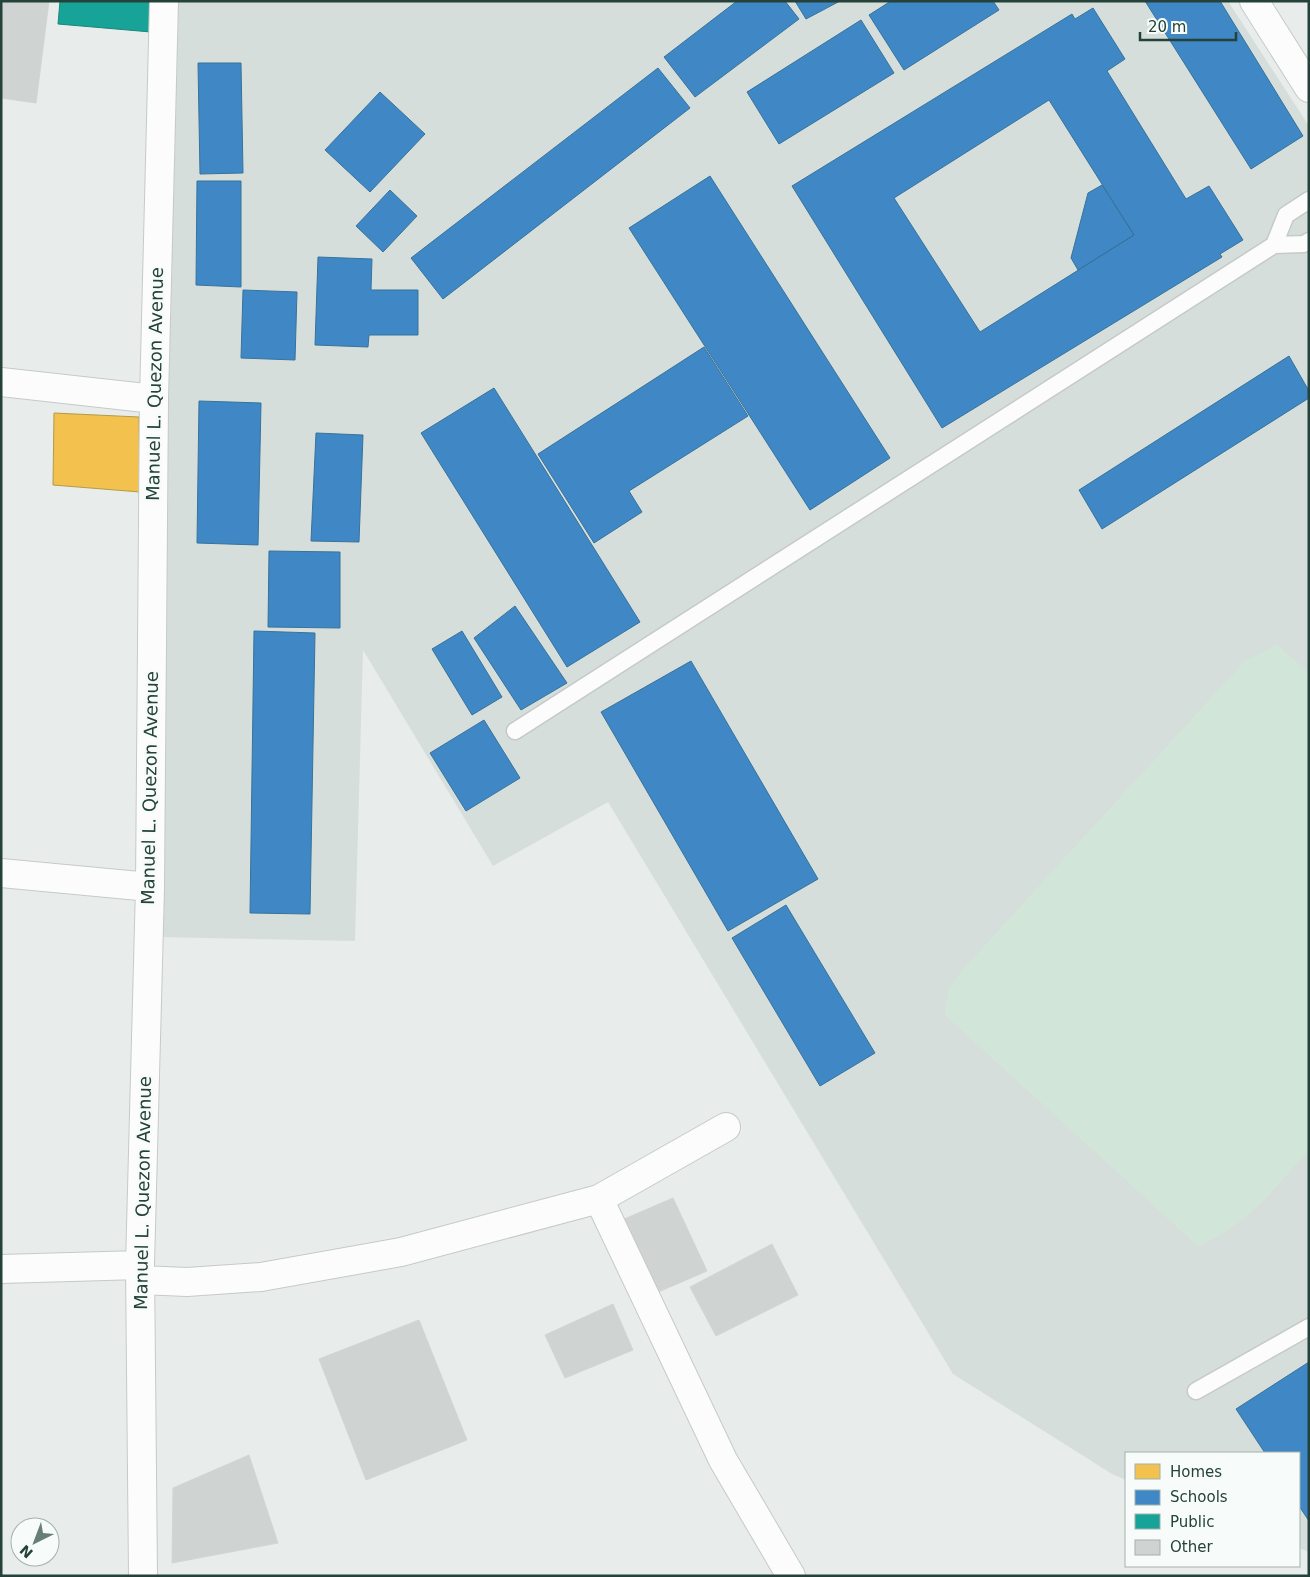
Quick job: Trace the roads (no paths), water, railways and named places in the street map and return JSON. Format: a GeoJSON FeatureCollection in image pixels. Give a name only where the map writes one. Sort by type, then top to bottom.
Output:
{"type":"FeatureCollection","features":[{"type":"Feature","properties":{"kind":"street","name":"Manuel L. Quezon Avenue"},"geometry":{"type":"LineString","coordinates":[[143,1576],[140,1272],[150,887],[154,399],[164,1]]}},
{"type":"Feature","properties":{"kind":"street"},"geometry":{"type":"LineString","coordinates":[[1254,1],[1309,88]]}},
{"type":"Feature","properties":{"kind":"street"},"geometry":{"type":"LineString","coordinates":[[1,382],[154,399]]}},
{"type":"Feature","properties":{"kind":"street"},"geometry":{"type":"LineString","coordinates":[[1,873],[150,887]]}},
{"type":"Feature","properties":{"kind":"street"},"geometry":{"type":"LineString","coordinates":[[1,1269],[140,1272],[187,1282],[261,1278],[401,1252],[599,1199],[726,1127]]}},
{"type":"Feature","properties":{"kind":"street"},"geometry":{"type":"LineString","coordinates":[[599,1199],[723,1460],[791,1576]]}},
{"type":"Feature","properties":{"kind":"lane"},"geometry":{"type":"LineString","coordinates":[[1274,245],[1286,215],[1309,200]]}},
{"type":"Feature","properties":{"kind":"lane"},"geometry":{"type":"LineString","coordinates":[[515,731],[1274,245],[1304,244],[1309,241]]}},
{"type":"Feature","properties":{"kind":"lane"},"geometry":{"type":"LineString","coordinates":[[1196,1391],[1309,1328]]}}]}
